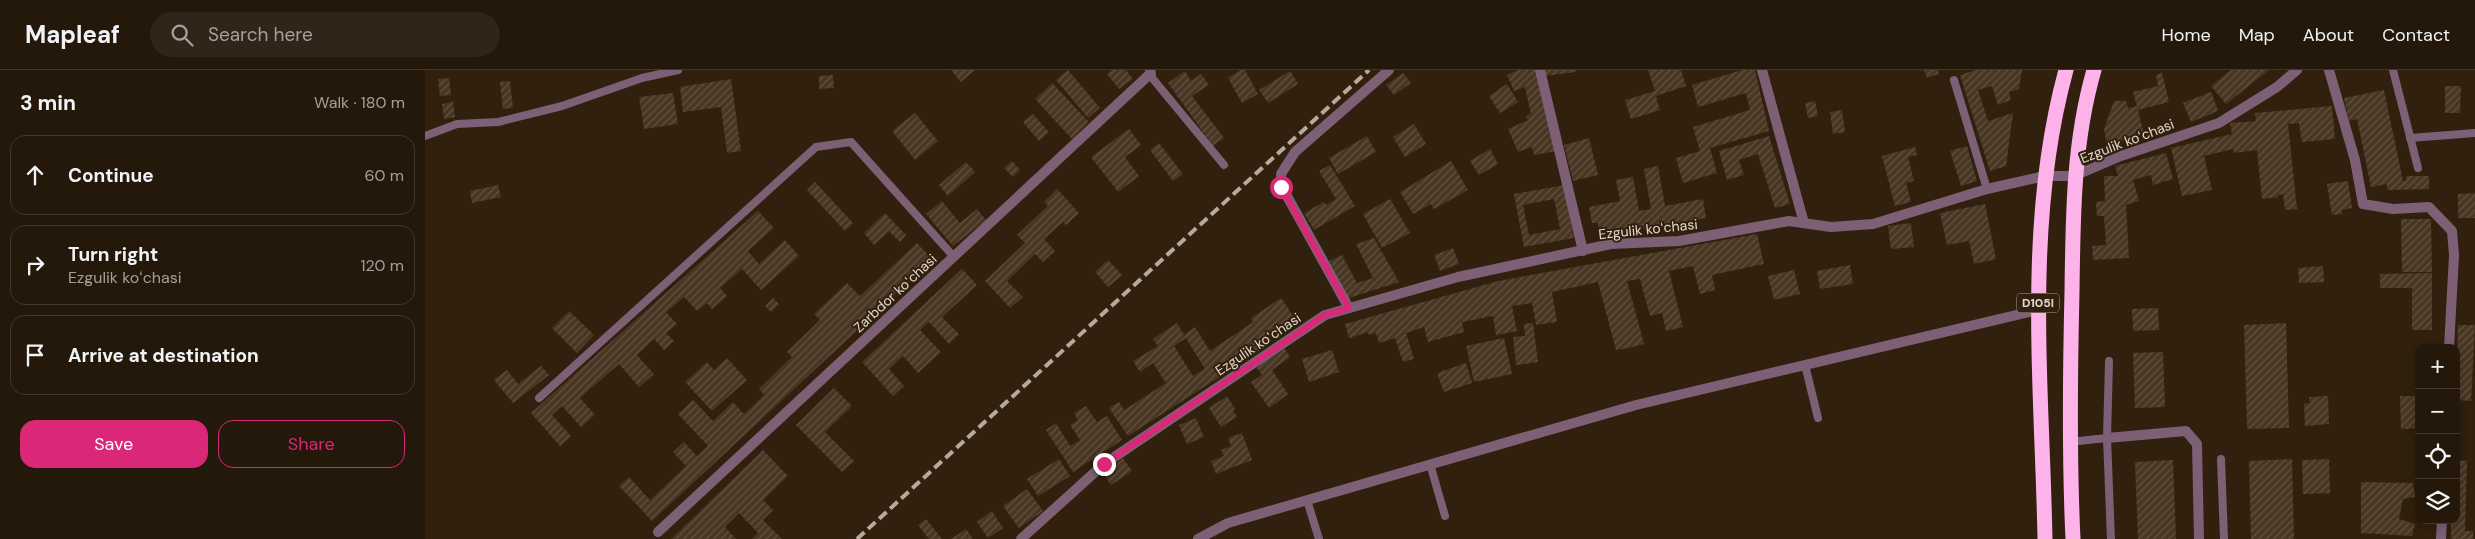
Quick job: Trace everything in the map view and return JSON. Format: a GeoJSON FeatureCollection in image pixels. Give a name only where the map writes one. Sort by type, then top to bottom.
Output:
{"type":"FeatureCollection","features":[{"type":"Feature","properties":{"kind":"highway","name":"D105l"},"geometry":{"type":"LineString","coordinates":[[2045,539],[2038,310],[2045,176],[2054,114],[2066,70]]}},
{"type":"Feature","properties":{"kind":"highway","name":"D105l"},"geometry":{"type":"LineString","coordinates":[[2073,539],[2068,442],[2074,176],[2084,104],[2094,70]]}},
{"type":"Feature","properties":{"kind":"street"},"geometry":{"type":"LineString","coordinates":[[1349,308],[1281,187],[1281,174],[1295,152],[1389,70]]}},
{"type":"Feature","properties":{"kind":"street"},"geometry":{"type":"LineString","coordinates":[[1540,70],[1583,251]]}},
{"type":"Feature","properties":{"kind":"street"},"geometry":{"type":"LineString","coordinates":[[1762,70],[1803,223]]}},
{"type":"Feature","properties":{"kind":"street","name":"Ezgulik koʻchasi"},"geometry":{"type":"LineString","coordinates":[[1021,539],[1104,464],[1325,315],[1458,277],[1611,244],[1679,241],[1789,221],[1831,227],[1873,224],[1987,189],[2045,176],[2074,176],[2121,156],[2219,123],[2277,87],[2297,70]]}},
{"type":"Feature","properties":{"kind":"street"},"geometry":{"type":"LineString","coordinates":[[2329,70],[2355,160],[2363,204],[2393,209],[2429,207],[2452,231],[2454,256],[2449,344]]}},
{"type":"Feature","properties":{"kind":"street","name":"Zarbdor koʻchasi"},"geometry":{"type":"LineString","coordinates":[[658,532],[1150,72]]}},
{"type":"Feature","properties":{"kind":"street"},"geometry":{"type":"LineString","coordinates":[[1198,539],[1227,523],[1636,405],[2038,310]]}},
{"type":"Feature","properties":{"kind":"street"},"geometry":{"type":"LineString","coordinates":[[2107,438],[2186,432],[2197,444],[2199,539]]}},
{"type":"Feature","properties":{"kind":"street"},"geometry":{"type":"LineString","coordinates":[[2441,539],[2442,524]]}},
{"type":"Feature","properties":{"kind":"lane"},"geometry":{"type":"LineString","coordinates":[[425,136],[457,124],[498,122],[562,106],[642,78],[678,70]]}},
{"type":"Feature","properties":{"kind":"lane"},"geometry":{"type":"LineString","coordinates":[[2393,70],[2418,168]]}},
{"type":"Feature","properties":{"kind":"lane"},"geometry":{"type":"LineString","coordinates":[[1150,72],[1153,80],[1224,165]]}},
{"type":"Feature","properties":{"kind":"lane"},"geometry":{"type":"LineString","coordinates":[[1954,80],[1987,189]]}},
{"type":"Feature","properties":{"kind":"lane"},"geometry":{"type":"LineString","coordinates":[[2410,138],[2475,133]]}},
{"type":"Feature","properties":{"kind":"lane"},"geometry":{"type":"LineString","coordinates":[[539,398],[816,147],[851,142],[954,257]]}},
{"type":"Feature","properties":{"kind":"lane"},"geometry":{"type":"LineString","coordinates":[[2109,361],[2107,438],[2111,539]]}},
{"type":"Feature","properties":{"kind":"lane"},"geometry":{"type":"LineString","coordinates":[[1805,365],[1818,418]]}},
{"type":"Feature","properties":{"kind":"lane"},"geometry":{"type":"LineString","coordinates":[[2068,442],[2107,438]]}},
{"type":"Feature","properties":{"kind":"lane"},"geometry":{"type":"LineString","coordinates":[[2221,459],[2224,539]]}},
{"type":"Feature","properties":{"kind":"lane"},"geometry":{"type":"LineString","coordinates":[[1430,464],[1445,516]]}},
{"type":"Feature","properties":{"kind":"lane"},"geometry":{"type":"LineString","coordinates":[[1307,500],[1319,539]]}},
{"type":"Feature","properties":{"kind":"building"},"geometry":{"type":"Polygon","coordinates":[[[951,70],[975,70],[961,82],[951,70]]]}},
{"type":"Feature","properties":{"kind":"building"},"geometry":{"type":"Polygon","coordinates":[[[1068,70],[1100,108],[1088,118],[1056,80],[1068,70]]]}},
{"type":"Feature","properties":{"kind":"building"},"geometry":{"type":"Polygon","coordinates":[[[1112,70],[1126,70],[1133,79],[1119,89],[1107,74],[1112,70]]]}},
{"type":"Feature","properties":{"kind":"building"},"geometry":{"type":"Polygon","coordinates":[[[1241,70],[1245,70],[1258,94],[1242,103],[1228,78],[1241,70]]]}},
{"type":"Feature","properties":{"kind":"building"},"geometry":{"type":"Polygon","coordinates":[[[1518,70],[1537,70],[1557,151],[1534,155],[1532,147],[1518,152],[1508,129],[1528,120],[1526,116],[1531,114],[1525,87],[1514,91],[1507,75],[1518,70]]]}},
{"type":"Feature","properties":{"kind":"building"},"geometry":{"type":"Polygon","coordinates":[[[1543,70],[1576,70],[1576,72],[1545,76],[1543,70]]]}},
{"type":"Feature","properties":{"kind":"building"},"geometry":{"type":"Polygon","coordinates":[[[1648,70],[1681,70],[1686,86],[1656,96],[1660,110],[1631,119],[1625,100],[1655,91],[1648,70]]]}},
{"type":"Feature","properties":{"kind":"building"},"geometry":{"type":"Polygon","coordinates":[[[1742,70],[1755,70],[1769,131],[1710,148],[1717,173],[1683,183],[1676,158],[1700,151],[1693,127],[1750,110],[1746,93],[1698,107],[1692,85],[1742,70]]]}},
{"type":"Feature","properties":{"kind":"building"},"geometry":{"type":"Polygon","coordinates":[[[1924,70],[1938,70],[1939,74],[1927,78],[1924,70]]]}},
{"type":"Feature","properties":{"kind":"building"},"geometry":{"type":"Polygon","coordinates":[[[1976,70],[2022,70],[2019,89],[2009,92],[2011,100],[1998,105],[1992,86],[1978,90],[1988,121],[2013,113],[2006,166],[1990,171],[1960,75],[1976,70]]]}},
{"type":"Feature","properties":{"kind":"building"},"geometry":{"type":"Polygon","coordinates":[[[2231,70],[2269,70],[2226,104],[2211,86],[2231,70]]]}},
{"type":"Feature","properties":{"kind":"building"},"geometry":{"type":"Polygon","coordinates":[[[1185,71],[1191,81],[1201,74],[1209,85],[1192,96],[1224,138],[1213,146],[1168,83],[1185,71]]]}},
{"type":"Feature","properties":{"kind":"building"},"geometry":{"type":"Polygon","coordinates":[[[1290,71],[1298,84],[1268,103],[1259,90],[1290,71]]]}},
{"type":"Feature","properties":{"kind":"building"},"geometry":{"type":"Polygon","coordinates":[[[1403,73],[1411,83],[1394,95],[1386,85],[1403,73]]]}},
{"type":"Feature","properties":{"kind":"building"},"geometry":{"type":"Polygon","coordinates":[[[2162,73],[2169,102],[2138,110],[2144,135],[2107,145],[2104,129],[2114,101],[2126,101],[2128,108],[2137,106],[2133,92],[2158,86],[2156,75],[2162,73]]]}},
{"type":"Feature","properties":{"kind":"building"},"geometry":{"type":"Polygon","coordinates":[[[833,75],[834,88],[819,89],[819,76],[833,75]]]}},
{"type":"Feature","properties":{"kind":"building"},"geometry":{"type":"Polygon","coordinates":[[[449,78],[451,95],[440,96],[438,79],[449,78]]]}},
{"type":"Feature","properties":{"kind":"building"},"geometry":{"type":"Polygon","coordinates":[[[731,79],[741,151],[727,153],[721,107],[683,112],[680,87],[731,79]]]}},
{"type":"Feature","properties":{"kind":"building"},"geometry":{"type":"Polygon","coordinates":[[[510,81],[513,108],[503,109],[500,82],[510,81]]]}},
{"type":"Feature","properties":{"kind":"building"},"geometry":{"type":"Polygon","coordinates":[[[1052,83],[1089,122],[1072,139],[1035,99],[1052,83]]]}},
{"type":"Feature","properties":{"kind":"building"},"geometry":{"type":"Polygon","coordinates":[[[1507,84],[1518,102],[1500,113],[1489,96],[1507,84]]]}},
{"type":"Feature","properties":{"kind":"building"},"geometry":{"type":"Polygon","coordinates":[[[2445,86],[2461,86],[2460,113],[2445,113],[2445,86]]]}},
{"type":"Feature","properties":{"kind":"building"},"geometry":{"type":"Polygon","coordinates":[[[2384,90],[2403,181],[2406,181],[2406,176],[2429,176],[2429,189],[2387,190],[2387,184],[2371,187],[2357,119],[2349,121],[2344,98],[2384,90]]]}},
{"type":"Feature","properties":{"kind":"building"},"geometry":{"type":"Polygon","coordinates":[[[2211,92],[2218,111],[2191,122],[2183,103],[2211,92]]]}},
{"type":"Feature","properties":{"kind":"building"},"geometry":{"type":"Polygon","coordinates":[[[673,93],[678,124],[644,129],[639,97],[673,93]]]}},
{"type":"Feature","properties":{"kind":"building"},"geometry":{"type":"Polygon","coordinates":[[[1815,101],[1818,116],[1808,118],[1805,103],[1815,101]]]}},
{"type":"Feature","properties":{"kind":"building"},"geometry":{"type":"Polygon","coordinates":[[[453,102],[455,117],[444,119],[442,104],[453,102]]]}},
{"type":"Feature","properties":{"kind":"building"},"geometry":{"type":"Polygon","coordinates":[[[2332,106],[2335,139],[2302,142],[2299,123],[2288,124],[2297,209],[2285,210],[2283,194],[2278,195],[2278,197],[2262,199],[2257,150],[2234,153],[2233,149],[2204,156],[2212,190],[2182,196],[2171,148],[2232,134],[2230,123],[2256,121],[2255,113],[2332,106]]]}},
{"type":"Feature","properties":{"kind":"building"},"geometry":{"type":"Polygon","coordinates":[[[1842,110],[1845,132],[1833,134],[1830,112],[1842,110]]]}},
{"type":"Feature","properties":{"kind":"building"},"geometry":{"type":"Polygon","coordinates":[[[915,113],[938,141],[915,160],[892,131],[915,113]]]}},
{"type":"Feature","properties":{"kind":"building"},"geometry":{"type":"Polygon","coordinates":[[[1033,114],[1049,132],[1039,141],[1023,122],[1033,114]]]}},
{"type":"Feature","properties":{"kind":"building"},"geometry":{"type":"Polygon","coordinates":[[[1414,124],[1426,144],[1405,157],[1393,137],[1414,124]]]}},
{"type":"Feature","properties":{"kind":"building"},"geometry":{"type":"Polygon","coordinates":[[[1129,129],[1141,145],[1125,157],[1139,176],[1118,192],[1091,157],[1129,129]]]}},
{"type":"Feature","properties":{"kind":"building"},"geometry":{"type":"Polygon","coordinates":[[[1367,136],[1376,152],[1338,174],[1329,158],[1367,136]]]}},
{"type":"Feature","properties":{"kind":"building"},"geometry":{"type":"Polygon","coordinates":[[[1769,136],[1790,204],[1775,208],[1758,154],[1739,160],[1744,175],[1727,180],[1719,151],[1769,136]]]}},
{"type":"Feature","properties":{"kind":"building"},"geometry":{"type":"Polygon","coordinates":[[[1589,138],[1598,175],[1573,181],[1564,145],[1589,138]]]}},
{"type":"Feature","properties":{"kind":"building"},"geometry":{"type":"Polygon","coordinates":[[[1159,143],[1183,174],[1173,181],[1150,150],[1159,143]]]}},
{"type":"Feature","properties":{"kind":"building"},"geometry":{"type":"Polygon","coordinates":[[[1967,146],[1977,181],[1961,186],[1950,151],[1967,146]]]}},
{"type":"Feature","properties":{"kind":"building"},"geometry":{"type":"Polygon","coordinates":[[[1915,147],[1917,155],[1908,157],[1914,181],[1906,183],[1911,202],[1895,206],[1882,156],[1915,147]]]}},
{"type":"Feature","properties":{"kind":"building"},"geometry":{"type":"Polygon","coordinates":[[[1490,149],[1498,164],[1479,175],[1470,161],[1490,149]]]}},
{"type":"Feature","properties":{"kind":"building"},"geometry":{"type":"Polygon","coordinates":[[[2166,153],[2173,179],[2153,185],[2151,175],[2133,180],[2139,201],[2126,205],[2129,258],[2093,260],[2092,246],[2106,245],[2104,216],[2097,216],[2096,202],[2105,201],[2104,176],[2118,176],[2115,166],[2166,153]]]}},
{"type":"Feature","properties":{"kind":"building"},"geometry":{"type":"Polygon","coordinates":[[[1012,161],[1020,170],[1013,177],[1004,168],[1012,161]]]}},
{"type":"Feature","properties":{"kind":"building"},"geometry":{"type":"Polygon","coordinates":[[[1451,161],[1468,190],[1434,209],[1431,204],[1413,214],[1400,192],[1451,161]]]}},
{"type":"Feature","properties":{"kind":"building"},"geometry":{"type":"Polygon","coordinates":[[[966,162],[975,172],[948,196],[939,185],[966,162]]]}},
{"type":"Feature","properties":{"kind":"building"},"geometry":{"type":"Polygon","coordinates":[[[1330,165],[1355,206],[1314,230],[1304,213],[1324,202],[1326,205],[1336,199],[1319,171],[1330,165]]]}},
{"type":"Feature","properties":{"kind":"building"},"geometry":{"type":"Polygon","coordinates":[[[1658,166],[1665,206],[1703,199],[1706,218],[1600,236],[1598,223],[1592,223],[1589,207],[1620,201],[1616,180],[1633,177],[1639,211],[1651,209],[1644,169],[1658,166]]]}},
{"type":"Feature","properties":{"kind":"building"},"geometry":{"type":"Polygon","coordinates":[[[2348,181],[2352,208],[2342,210],[2342,214],[2332,215],[2327,184],[2348,181]]]}},
{"type":"Feature","properties":{"kind":"building"},"geometry":{"type":"Polygon","coordinates":[[[815,182],[853,223],[845,231],[807,190],[815,182]]]}},
{"type":"Feature","properties":{"kind":"building"},"geometry":{"type":"Polygon","coordinates":[[[498,185],[501,197],[472,203],[470,191],[498,185]]]}},
{"type":"Feature","properties":{"kind":"building"},"geometry":{"type":"Polygon","coordinates":[[[1564,185],[1574,238],[1524,247],[1514,194],[1564,185]],[[1554,199],[1523,205],[1529,235],[1560,229],[1554,199]]]}},
{"type":"Feature","properties":{"kind":"building"},"geometry":{"type":"Polygon","coordinates":[[[1057,189],[1079,213],[1066,225],[1063,222],[1044,239],[1055,251],[1043,262],[1035,254],[1007,281],[1023,297],[1010,308],[985,281],[1025,243],[1017,235],[1048,206],[1044,202],[1057,189]]]}},
{"type":"Feature","properties":{"kind":"building"},"geometry":{"type":"Polygon","coordinates":[[[2475,193],[2475,218],[2458,218],[2458,194],[2475,193]]]}},
{"type":"Feature","properties":{"kind":"building"},"geometry":{"type":"Polygon","coordinates":[[[1390,199],[1410,233],[1382,248],[1363,214],[1390,199]]]}},
{"type":"Feature","properties":{"kind":"building"},"geometry":{"type":"Polygon","coordinates":[[[942,201],[960,223],[977,209],[986,220],[953,246],[926,214],[942,201]]]}},
{"type":"Feature","properties":{"kind":"building"},"geometry":{"type":"Polygon","coordinates":[[[1985,204],[1996,259],[1974,264],[1969,241],[1947,245],[1940,213],[1985,204]]]}},
{"type":"Feature","properties":{"kind":"building"},"geometry":{"type":"Polygon","coordinates":[[[758,211],[774,228],[748,251],[759,264],[785,240],[799,256],[761,290],[742,269],[720,288],[727,296],[712,309],[707,303],[697,311],[684,297],[666,312],[677,324],[666,333],[674,341],[664,350],[654,339],[637,355],[654,374],[639,387],[619,364],[580,398],[595,415],[581,427],[562,406],[552,415],[571,436],[560,446],[531,413],[758,211]]]}},
{"type":"Feature","properties":{"kind":"building"},"geometry":{"type":"Polygon","coordinates":[[[885,213],[906,235],[900,242],[889,231],[874,245],[864,233],[885,213]]]}},
{"type":"Feature","properties":{"kind":"building"},"geometry":{"type":"Polygon","coordinates":[[[2401,219],[2431,219],[2432,272],[2402,272],[2401,219]]]}},
{"type":"Feature","properties":{"kind":"building"},"geometry":{"type":"Polygon","coordinates":[[[1911,223],[1914,247],[1891,249],[1888,226],[1911,223]]]}},
{"type":"Feature","properties":{"kind":"building"},"geometry":{"type":"Polygon","coordinates":[[[1757,234],[1764,264],[1712,275],[1715,290],[1700,294],[1693,266],[1669,271],[1683,327],[1666,331],[1662,313],[1650,316],[1640,279],[1627,281],[1644,344],[1629,348],[1616,350],[1598,282],[1552,292],[1557,322],[1536,325],[1532,303],[1512,306],[1517,331],[1496,335],[1493,316],[1462,322],[1464,332],[1428,342],[1424,327],[1406,333],[1414,359],[1403,362],[1395,338],[1379,343],[1376,333],[1369,335],[1368,332],[1349,338],[1345,324],[1498,281],[1757,234]]]}},
{"type":"Feature","properties":{"kind":"building"},"geometry":{"type":"Polygon","coordinates":[[[1374,238],[1399,282],[1349,298],[1329,261],[1342,255],[1357,283],[1373,278],[1356,244],[1374,238]]]}},
{"type":"Feature","properties":{"kind":"building"},"geometry":{"type":"Polygon","coordinates":[[[917,243],[933,260],[652,521],[619,486],[629,477],[650,500],[686,466],[673,452],[684,442],[697,456],[708,446],[678,414],[693,400],[713,421],[733,402],[744,414],[764,395],[759,389],[792,357],[787,352],[820,320],[814,314],[847,283],[860,296],[917,243]]]}},
{"type":"Feature","properties":{"kind":"building"},"geometry":{"type":"Polygon","coordinates":[[[1453,248],[1459,264],[1440,271],[1434,255],[1453,248]]]}},
{"type":"Feature","properties":{"kind":"building"},"geometry":{"type":"Polygon","coordinates":[[[1108,260],[1122,275],[1108,287],[1095,272],[1108,260]]]}},
{"type":"Feature","properties":{"kind":"building"},"geometry":{"type":"Polygon","coordinates":[[[1850,265],[1853,284],[1820,289],[1817,271],[1850,265]]]}},
{"type":"Feature","properties":{"kind":"building"},"geometry":{"type":"Polygon","coordinates":[[[2323,266],[2324,282],[2299,283],[2298,268],[2323,266]]]}},
{"type":"Feature","properties":{"kind":"building"},"geometry":{"type":"Polygon","coordinates":[[[962,269],[977,285],[942,317],[959,334],[949,344],[929,322],[920,330],[941,352],[918,373],[903,356],[889,369],[904,386],[893,396],[862,362],[962,269]]]}},
{"type":"Feature","properties":{"kind":"building"},"geometry":{"type":"Polygon","coordinates":[[[1794,270],[1800,294],[1774,300],[1768,276],[1794,270]]]}},
{"type":"Feature","properties":{"kind":"building"},"geometry":{"type":"Polygon","coordinates":[[[2432,273],[2432,330],[2412,330],[2412,288],[2380,288],[2380,274],[2432,273]]]}},
{"type":"Feature","properties":{"kind":"building"},"geometry":{"type":"Polygon","coordinates":[[[773,298],[779,304],[771,312],[765,306],[773,298]]]}},
{"type":"Feature","properties":{"kind":"building"},"geometry":{"type":"Polygon","coordinates":[[[1281,298],[1294,317],[1263,337],[1269,345],[1128,436],[1109,408],[1119,402],[1124,410],[1166,383],[1153,363],[1140,372],[1133,361],[1158,346],[1153,339],[1177,323],[1184,335],[1195,327],[1210,351],[1253,322],[1251,318],[1281,298]],[[1186,338],[1174,346],[1193,376],[1205,369],[1186,338]]]}},
{"type":"Feature","properties":{"kind":"building"},"geometry":{"type":"Polygon","coordinates":[[[2158,308],[2159,330],[2133,331],[2132,309],[2158,308]]]}},
{"type":"Feature","properties":{"kind":"building"},"geometry":{"type":"Polygon","coordinates":[[[569,311],[594,335],[577,353],[552,328],[569,311]]]}},
{"type":"Feature","properties":{"kind":"building"},"geometry":{"type":"Polygon","coordinates":[[[1533,323],[1538,362],[1516,365],[1513,337],[1525,336],[1524,324],[1533,323]]]}},
{"type":"Feature","properties":{"kind":"building"},"geometry":{"type":"Polygon","coordinates":[[[2286,323],[2289,428],[2247,429],[2244,325],[2286,323]]]}},
{"type":"Feature","properties":{"kind":"building"},"geometry":{"type":"Polygon","coordinates":[[[2458,325],[2475,325],[2471,401],[2460,400],[2460,344],[2457,344],[2458,325]]]}},
{"type":"Feature","properties":{"kind":"building"},"geometry":{"type":"Polygon","coordinates":[[[1504,338],[1512,374],[1474,382],[1466,346],[1504,338]]]}},
{"type":"Feature","properties":{"kind":"building"},"geometry":{"type":"Polygon","coordinates":[[[1284,348],[1290,357],[1272,370],[1288,394],[1269,408],[1251,382],[1262,375],[1256,367],[1284,348]]]}},
{"type":"Feature","properties":{"kind":"building"},"geometry":{"type":"Polygon","coordinates":[[[1332,350],[1339,372],[1309,382],[1302,359],[1332,350]]]}},
{"type":"Feature","properties":{"kind":"building"},"geometry":{"type":"Polygon","coordinates":[[[2163,352],[2165,407],[2135,408],[2133,353],[2163,352]]]}},
{"type":"Feature","properties":{"kind":"building"},"geometry":{"type":"Polygon","coordinates":[[[727,358],[747,380],[712,411],[685,382],[707,362],[714,370],[727,358]]]}},
{"type":"Feature","properties":{"kind":"building"},"geometry":{"type":"Polygon","coordinates":[[[1466,363],[1472,383],[1444,392],[1437,373],[1466,363]]]}},
{"type":"Feature","properties":{"kind":"building"},"geometry":{"type":"Polygon","coordinates":[[[541,366],[549,375],[513,403],[494,380],[507,370],[518,384],[541,366]]]}},
{"type":"Feature","properties":{"kind":"building"},"geometry":{"type":"Polygon","coordinates":[[[834,388],[852,406],[825,432],[854,461],[842,472],[796,425],[834,388]]]}},
{"type":"Feature","properties":{"kind":"building"},"geometry":{"type":"Polygon","coordinates":[[[1227,396],[1235,409],[1233,410],[1237,417],[1221,427],[1209,408],[1227,396]]]}},
{"type":"Feature","properties":{"kind":"building"},"geometry":{"type":"Polygon","coordinates":[[[2328,396],[2329,424],[2305,426],[2304,404],[2310,403],[2309,397],[2328,396]]]}},
{"type":"Feature","properties":{"kind":"building"},"geometry":{"type":"Polygon","coordinates":[[[2400,396],[2415,396],[2415,428],[2401,429],[2400,396]]]}},
{"type":"Feature","properties":{"kind":"building"},"geometry":{"type":"Polygon","coordinates":[[[1086,406],[1097,422],[1107,416],[1122,440],[1073,472],[1046,430],[1056,423],[1070,446],[1080,440],[1070,425],[1078,420],[1074,413],[1086,406]]]}},
{"type":"Feature","properties":{"kind":"building"},"geometry":{"type":"Polygon","coordinates":[[[1196,418],[1204,437],[1187,444],[1179,425],[1196,418]]]}},
{"type":"Feature","properties":{"kind":"building"},"geometry":{"type":"Polygon","coordinates":[[[1242,433],[1252,460],[1216,474],[1211,461],[1224,456],[1221,450],[1231,446],[1228,438],[1242,433]]]}},
{"type":"Feature","properties":{"kind":"building"},"geometry":{"type":"Polygon","coordinates":[[[763,450],[788,476],[763,500],[773,510],[763,520],[782,539],[752,539],[758,533],[739,513],[725,527],[736,539],[671,539],[763,450]]]}},
{"type":"Feature","properties":{"kind":"building"},"geometry":{"type":"Polygon","coordinates":[[[1123,458],[1132,471],[1111,485],[1103,473],[1123,458]]]}},
{"type":"Feature","properties":{"kind":"building"},"geometry":{"type":"Polygon","coordinates":[[[1059,459],[1070,476],[1038,496],[1027,479],[1059,459]]]}},
{"type":"Feature","properties":{"kind":"building"},"geometry":{"type":"Polygon","coordinates":[[[2292,459],[2294,539],[2251,539],[2249,461],[2292,459]]]}},
{"type":"Feature","properties":{"kind":"building"},"geometry":{"type":"Polygon","coordinates":[[[2329,459],[2330,493],[2303,494],[2302,460],[2329,459]]]}},
{"type":"Feature","properties":{"kind":"building"},"geometry":{"type":"Polygon","coordinates":[[[2173,460],[2176,539],[2138,539],[2135,462],[2173,460]]]}},
{"type":"Feature","properties":{"kind":"building"},"geometry":{"type":"Polygon","coordinates":[[[2460,460],[2467,461],[2465,531],[2473,531],[2473,539],[2451,539],[2451,524],[2460,524],[2460,460]]]}},
{"type":"Feature","properties":{"kind":"building"},"geometry":{"type":"Polygon","coordinates":[[[2361,482],[2413,483],[2415,497],[2403,499],[2399,519],[2415,524],[2412,536],[2361,533],[2361,482]]]}},
{"type":"Feature","properties":{"kind":"building"},"geometry":{"type":"Polygon","coordinates":[[[1027,489],[1043,511],[1019,528],[1003,506],[1027,489]]]}},
{"type":"Feature","properties":{"kind":"building"},"geometry":{"type":"Polygon","coordinates":[[[992,511],[1003,528],[988,538],[977,522],[992,511]]]}},
{"type":"Feature","properties":{"kind":"building"},"geometry":{"type":"Polygon","coordinates":[[[926,519],[942,539],[929,539],[918,525],[926,519]]]}},
{"type":"Feature","properties":{"kind":"building"},"geometry":{"type":"Polygon","coordinates":[[[966,529],[973,539],[951,539],[966,529]]]}},
{"type":"Feature","properties":{"kind":"railway"},"geometry":{"type":"LineString","coordinates":[[857,539],[1369,70]]}},
{"type":"Feature","properties":{"kind":"route"},"geometry":{"type":"LineString","coordinates":[[1104,464],[1325,315],[1349,308],[1281,187]]}}]}
